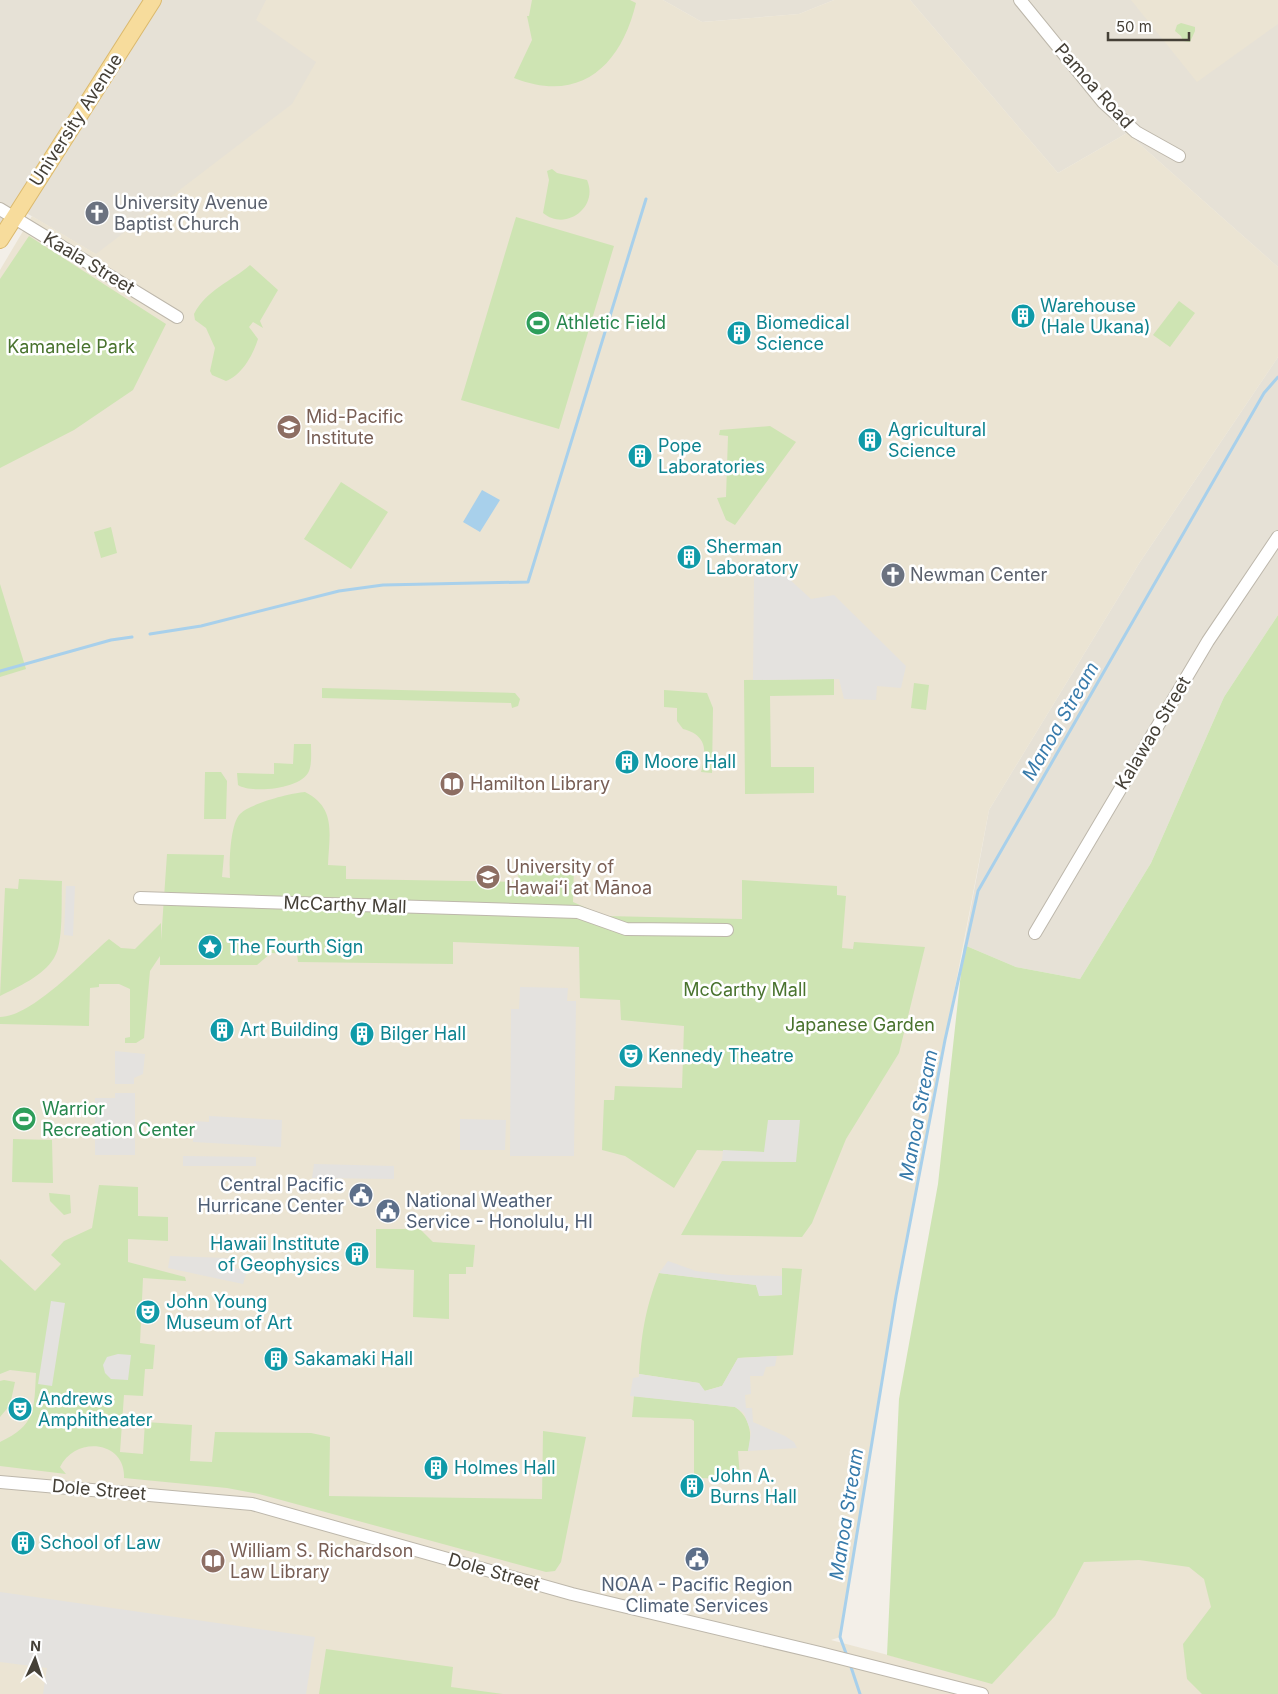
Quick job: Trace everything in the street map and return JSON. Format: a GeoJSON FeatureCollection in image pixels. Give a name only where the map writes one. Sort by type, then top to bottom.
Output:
{"type":"FeatureCollection","features":[{"type":"Feature","properties":{"kind":"main road","name":"University Avenue"},"geometry":{"type":"LineString","coordinates":[[0,240],[7,213],[152,0]]}},
{"type":"Feature","properties":{"kind":"street","name":"Pamoa Road"},"geometry":{"type":"LineString","coordinates":[[1020,0],[1104,102],[1136,132],[1180,156]]}},
{"type":"Feature","properties":{"kind":"street","name":"Kaala Street"},"geometry":{"type":"LineString","coordinates":[[7,213],[177,317]]}},
{"type":"Feature","properties":{"kind":"street","name":"Kalawao Street"},"geometry":{"type":"LineString","coordinates":[[1035,933],[1208,641],[1278,537]]}},
{"type":"Feature","properties":{"kind":"street","name":"McCarthy Mall"},"geometry":{"type":"LineString","coordinates":[[140,898],[570,912],[587,914],[626,929],[727,930]]}},
{"type":"Feature","properties":{"kind":"street","name":"Dole Street"},"geometry":{"type":"LineString","coordinates":[[0,1482],[252,1504],[572,1594],[896,1671],[982,1694]]}},
{"type":"Feature","properties":{"kind":"shaded area"},"geometry":{"type":"Polygon","coordinates":[[[0,0],[351,0],[183,306],[18,208],[0,237],[0,0]]]}},
{"type":"Feature","properties":{"kind":"shaded area","name":"University of Hawaiʻi at Mānoa"},"geometry":{"type":"Polygon","coordinates":[[[266,0],[663,0],[702,22],[799,14],[834,0],[910,0],[1058,173],[1127,133],[1278,267],[1278,357],[1140,562],[989,810],[896,1296],[840,1637],[831,1640],[907,1660],[1018,1519],[1219,1550],[1245,1694],[0,1694],[0,270],[32,216],[96,254],[292,104],[316,62],[256,20],[266,0]]]}},
{"type":"Feature","properties":{"kind":"shaded area"},"geometry":{"type":"Polygon","coordinates":[[[663,0],[834,0],[799,14],[702,22],[663,0]]]}},
{"type":"Feature","properties":{"kind":"shaded area"},"geometry":{"type":"Polygon","coordinates":[[[910,0],[1278,0],[1278,267],[1127,133],[1058,173],[910,0]]]}},
{"type":"Feature","properties":{"kind":"shaded area"},"geometry":{"type":"Polygon","coordinates":[[[1131,0],[1278,0],[1278,24],[1197,82],[1131,0]]]}},
{"type":"Feature","properties":{"kind":"shaded area"},"geometry":{"type":"Polygon","coordinates":[[[1278,357],[1278,615],[1224,697],[1151,863],[1080,979],[1016,967],[964,945],[989,810],[1140,562],[1278,357]]]}},
{"type":"Feature","properties":{"kind":"shaded area"},"geometry":{"type":"Polygon","coordinates":[[[774,565],[811,599],[834,595],[906,666],[901,688],[877,686],[876,700],[844,699],[839,679],[753,680],[754,575],[765,572],[774,565]]]}},
{"type":"Feature","properties":{"kind":"shaded area"},"geometry":{"type":"Polygon","coordinates":[[[66,886],[75,886],[73,936],[64,935],[66,886]]]}},
{"type":"Feature","properties":{"kind":"shaded area"},"geometry":{"type":"Polygon","coordinates":[[[520,987],[568,988],[567,1001],[576,1001],[574,1156],[510,1156],[511,1009],[519,1009],[520,987]]]}},
{"type":"Feature","properties":{"kind":"shaded area"},"geometry":{"type":"Polygon","coordinates":[[[115,1051],[145,1054],[143,1074],[134,1078],[134,1084],[115,1084],[115,1051]]]}},
{"type":"Feature","properties":{"kind":"shaded area"},"geometry":{"type":"Polygon","coordinates":[[[115,1093],[135,1093],[135,1155],[95,1155],[95,1098],[115,1098],[115,1093]]]}},
{"type":"Feature","properties":{"kind":"shaded area"},"geometry":{"type":"Polygon","coordinates":[[[209,1116],[282,1120],[281,1147],[193,1142],[194,1121],[209,1122],[209,1116]]]}},
{"type":"Feature","properties":{"kind":"shaded area"},"geometry":{"type":"Polygon","coordinates":[[[460,1119],[506,1120],[505,1150],[460,1150],[460,1119]]]}},
{"type":"Feature","properties":{"kind":"shaded area"},"geometry":{"type":"Polygon","coordinates":[[[768,1120],[800,1120],[796,1162],[722,1161],[723,1150],[764,1152],[768,1120]]]}},
{"type":"Feature","properties":{"kind":"shaded area"},"geometry":{"type":"Polygon","coordinates":[[[183,1156],[256,1157],[256,1166],[183,1166],[183,1156]]]}},
{"type":"Feature","properties":{"kind":"shaded area"},"geometry":{"type":"Polygon","coordinates":[[[314,1164],[394,1166],[394,1179],[312,1178],[314,1164]]]}},
{"type":"Feature","properties":{"kind":"shaded area"},"geometry":{"type":"Polygon","coordinates":[[[170,1256],[228,1258],[228,1267],[247,1270],[243,1284],[168,1268],[170,1256]]]}},
{"type":"Feature","properties":{"kind":"shaded area"},"geometry":{"type":"Polygon","coordinates":[[[668,1261],[696,1271],[729,1275],[782,1276],[782,1295],[759,1296],[756,1285],[659,1273],[668,1261]]]}},
{"type":"Feature","properties":{"kind":"shaded area"},"geometry":{"type":"Polygon","coordinates":[[[51,1301],[65,1303],[52,1386],[38,1384],[51,1301]]]}},
{"type":"Feature","properties":{"kind":"shaded area"},"geometry":{"type":"Polygon","coordinates":[[[118,1354],[131,1355],[128,1380],[111,1379],[105,1373],[103,1365],[107,1357],[118,1354]]]}},
{"type":"Feature","properties":{"kind":"shaded area"},"geometry":{"type":"Polygon","coordinates":[[[777,1356],[775,1366],[766,1367],[763,1376],[750,1376],[751,1394],[745,1395],[746,1408],[752,1408],[753,1422],[785,1436],[794,1442],[797,1448],[748,1451],[751,1432],[744,1413],[735,1407],[630,1396],[633,1378],[639,1377],[639,1374],[699,1383],[705,1391],[722,1386],[738,1358],[777,1356]]]}},
{"type":"Feature","properties":{"kind":"shaded area"},"geometry":{"type":"Polygon","coordinates":[[[0,1592],[315,1637],[306,1694],[43,1694],[47,1668],[0,1662],[0,1592]]]}},
{"type":"Feature","properties":{"kind":"green space"},"geometry":{"type":"Polygon","coordinates":[[[532,0],[630,0],[636,3],[620,45],[608,61],[594,74],[578,82],[559,86],[538,85],[514,78],[532,40],[527,16],[529,16],[532,0]]]}},
{"type":"Feature","properties":{"kind":"green space"},"geometry":{"type":"Polygon","coordinates":[[[1181,23],[1195,27],[1190,42],[1183,41],[1181,36],[1175,31],[1177,25],[1181,23]]]}},
{"type":"Feature","properties":{"kind":"green space"},"geometry":{"type":"Polygon","coordinates":[[[552,169],[557,173],[587,180],[588,199],[578,214],[570,218],[561,220],[543,213],[549,180],[547,171],[552,169]]]}},
{"type":"Feature","properties":{"kind":"green space","name":"Athletic Field"},"geometry":{"type":"Polygon","coordinates":[[[516,217],[614,246],[559,429],[461,400],[516,217]]]}},
{"type":"Feature","properties":{"kind":"green space","name":"Kamanele Park"},"geometry":{"type":"Polygon","coordinates":[[[29,236],[166,324],[133,390],[74,430],[0,468],[0,279],[29,236]]]}},
{"type":"Feature","properties":{"kind":"green space"},"geometry":{"type":"Polygon","coordinates":[[[250,265],[278,290],[260,321],[263,328],[253,322],[249,327],[258,339],[250,358],[237,374],[226,381],[212,375],[210,371],[215,348],[206,328],[195,320],[194,314],[205,298],[250,265]]]}},
{"type":"Feature","properties":{"kind":"green space"},"geometry":{"type":"Polygon","coordinates":[[[1179,301],[1195,313],[1170,347],[1153,335],[1179,301]]]}},
{"type":"Feature","properties":{"kind":"green space"},"geometry":{"type":"Polygon","coordinates":[[[770,426],[796,442],[735,525],[726,520],[717,498],[726,497],[728,436],[719,435],[720,430],[770,426]]]}},
{"type":"Feature","properties":{"kind":"green space"},"geometry":{"type":"Polygon","coordinates":[[[341,482],[388,512],[351,569],[304,539],[341,482]]]}},
{"type":"Feature","properties":{"kind":"green space"},"geometry":{"type":"Polygon","coordinates":[[[111,527],[117,553],[101,558],[94,532],[111,527]]]}},
{"type":"Feature","properties":{"kind":"green space"},"geometry":{"type":"Polygon","coordinates":[[[0,584],[26,669],[0,677],[0,584]]]}},
{"type":"Feature","properties":{"kind":"green space"},"geometry":{"type":"Polygon","coordinates":[[[1278,615],[1278,1694],[1202,1694],[1187,1679],[1183,1644],[1211,1607],[1204,1579],[1189,1567],[1139,1560],[1084,1562],[1055,1616],[992,1684],[887,1655],[899,1399],[938,1184],[964,945],[1016,967],[1080,979],[1151,863],[1224,697],[1278,615]]]}},
{"type":"Feature","properties":{"kind":"green space"},"geometry":{"type":"Polygon","coordinates":[[[834,679],[834,695],[770,696],[771,767],[814,767],[814,793],[745,794],[744,680],[834,679]]]}},
{"type":"Feature","properties":{"kind":"green space"},"geometry":{"type":"Polygon","coordinates":[[[914,683],[929,685],[926,710],[911,708],[914,683]]]}},
{"type":"Feature","properties":{"kind":"green space"},"geometry":{"type":"Polygon","coordinates":[[[322,688],[515,693],[520,699],[518,706],[512,708],[511,703],[322,698],[322,688]]]}},
{"type":"Feature","properties":{"kind":"green space"},"geometry":{"type":"Polygon","coordinates":[[[664,690],[707,693],[713,708],[712,773],[701,772],[704,751],[701,740],[697,735],[683,729],[677,721],[677,708],[664,707],[664,690]]]}},
{"type":"Feature","properties":{"kind":"green space"},"geometry":{"type":"Polygon","coordinates":[[[294,744],[311,744],[311,765],[305,777],[287,786],[276,788],[254,789],[238,785],[237,773],[274,774],[274,763],[293,764],[294,744]]]}},
{"type":"Feature","properties":{"kind":"green space"},"geometry":{"type":"Polygon","coordinates":[[[205,772],[221,772],[227,781],[226,819],[204,819],[205,772]]]}},
{"type":"Feature","properties":{"kind":"green space","name":"McCarthy Mall"},"geometry":{"type":"Polygon","coordinates":[[[305,792],[322,806],[327,814],[330,833],[328,865],[346,866],[346,879],[518,882],[519,863],[574,865],[573,902],[605,916],[742,919],[742,880],[837,886],[837,895],[846,896],[842,948],[853,949],[854,942],[925,947],[899,1053],[846,1139],[812,1223],[802,1237],[681,1235],[722,1161],[796,1162],[764,1152],[697,1150],[674,1188],[625,1156],[602,1150],[604,1100],[614,1100],[615,1086],[682,1088],[684,1026],[621,1020],[620,1000],[580,998],[579,947],[453,942],[453,964],[298,962],[297,954],[271,953],[257,965],[160,965],[160,956],[150,971],[144,1038],[136,1043],[125,1043],[125,1038],[130,1037],[130,989],[119,984],[99,984],[99,987],[90,988],[89,1026],[0,1024],[0,1017],[13,1015],[42,998],[109,939],[121,948],[135,949],[161,923],[161,941],[167,854],[224,855],[222,877],[230,878],[232,835],[240,814],[252,806],[290,794],[305,792]]]}},
{"type":"Feature","properties":{"kind":"green space"},"geometry":{"type":"Polygon","coordinates":[[[19,879],[62,881],[59,942],[54,958],[43,970],[30,980],[0,996],[5,888],[18,889],[19,879]]]}},
{"type":"Feature","properties":{"kind":"green space"},"geometry":{"type":"Polygon","coordinates":[[[13,1139],[52,1140],[53,1183],[12,1182],[13,1139]]]}},
{"type":"Feature","properties":{"kind":"green space"},"geometry":{"type":"Polygon","coordinates":[[[99,1185],[138,1187],[138,1216],[168,1217],[168,1241],[128,1239],[128,1262],[185,1277],[186,1281],[143,1278],[140,1343],[155,1345],[153,1369],[145,1369],[143,1396],[124,1395],[120,1452],[143,1454],[145,1422],[192,1425],[190,1461],[212,1462],[215,1432],[311,1433],[330,1437],[329,1496],[542,1499],[543,1431],[586,1437],[561,1562],[555,1571],[546,1572],[259,1494],[227,1488],[124,1478],[122,1466],[117,1456],[109,1450],[99,1447],[77,1450],[67,1457],[60,1467],[66,1474],[0,1466],[0,1442],[21,1429],[31,1415],[35,1397],[36,1373],[10,1370],[0,1374],[0,1259],[35,1291],[61,1264],[51,1255],[64,1241],[92,1228],[99,1185]]]}},
{"type":"Feature","properties":{"kind":"green space"},"geometry":{"type":"Polygon","coordinates":[[[49,1193],[70,1195],[71,1213],[64,1215],[50,1201],[49,1193]]]}},
{"type":"Feature","properties":{"kind":"green space"},"geometry":{"type":"Polygon","coordinates":[[[376,1229],[420,1229],[433,1242],[475,1245],[473,1267],[466,1267],[466,1274],[449,1274],[449,1319],[413,1317],[414,1270],[376,1268],[376,1229]]]}},
{"type":"Feature","properties":{"kind":"green space"},"geometry":{"type":"Polygon","coordinates":[[[782,1268],[802,1269],[793,1355],[738,1358],[722,1386],[704,1391],[699,1383],[639,1374],[644,1323],[659,1273],[756,1285],[760,1296],[782,1295],[782,1268]]]}},
{"type":"Feature","properties":{"kind":"green space"},"geometry":{"type":"Polygon","coordinates":[[[0,1381],[15,1382],[10,1405],[0,1417],[0,1381]]]}},
{"type":"Feature","properties":{"kind":"green space"},"geometry":{"type":"Polygon","coordinates":[[[634,1396],[735,1407],[747,1421],[750,1433],[748,1451],[738,1451],[740,1479],[694,1478],[694,1421],[691,1419],[632,1417],[634,1396]]]}},
{"type":"Feature","properties":{"kind":"green space"},"geometry":{"type":"Polygon","coordinates":[[[326,1649],[453,1667],[451,1687],[503,1694],[319,1694],[326,1649]]]}},
{"type":"Feature","properties":{"kind":"water"},"geometry":{"type":"Polygon","coordinates":[[[482,490],[500,500],[480,532],[463,522],[482,490]]]}},
{"type":"Feature","properties":{"kind":"waterway"},"geometry":{"type":"LineString","coordinates":[[150,634],[201,626],[339,591],[383,585],[528,582],[646,199]]}},
{"type":"Feature","properties":{"kind":"waterway","name":"Manoa Stream"},"geometry":{"type":"LineString","coordinates":[[847,1656],[840,1637],[896,1296],[945,1040],[978,891],[1264,393],[1278,377]]}},
{"type":"Feature","properties":{"kind":"waterway"},"geometry":{"type":"LineString","coordinates":[[0,671],[111,640],[132,637]]}},
{"type":"Feature","properties":{"kind":"waterway","name":"Manoa Stream"},"geometry":{"type":"LineString","coordinates":[[850,1664],[860,1694]]}},
{"type":"Feature","properties":{"kind":"place","name":"University Avenue Baptist Church"},"geometry":{"type":"Point","coordinates":[97,213]}},
{"type":"Feature","properties":{"kind":"place","name":"Warehouse (Hale Ukana)"},"geometry":{"type":"Point","coordinates":[1023,316]}},
{"type":"Feature","properties":{"kind":"place","name":"Athletic Field"},"geometry":{"type":"Point","coordinates":[538,323]}},
{"type":"Feature","properties":{"kind":"place","name":"Biomedical Science"},"geometry":{"type":"Point","coordinates":[739,333]}},
{"type":"Feature","properties":{"kind":"place","name":"Mid-Pacific Institute"},"geometry":{"type":"Point","coordinates":[289,427]}},
{"type":"Feature","properties":{"kind":"place","name":"Agricultural Science"},"geometry":{"type":"Point","coordinates":[870,440]}},
{"type":"Feature","properties":{"kind":"place","name":"Pope Laboratories"},"geometry":{"type":"Point","coordinates":[640,456]}},
{"type":"Feature","properties":{"kind":"place","name":"Sherman Laboratory"},"geometry":{"type":"Point","coordinates":[689,557]}},
{"type":"Feature","properties":{"kind":"place","name":"Newman Center"},"geometry":{"type":"Point","coordinates":[893,575]}},
{"type":"Feature","properties":{"kind":"place","name":"Moore Hall"},"geometry":{"type":"Point","coordinates":[627,762]}},
{"type":"Feature","properties":{"kind":"place","name":"Hamilton Library"},"geometry":{"type":"Point","coordinates":[452,784]}},
{"type":"Feature","properties":{"kind":"place","name":"University of Hawaiʻi at Mānoa"},"geometry":{"type":"Point","coordinates":[488,877]}},
{"type":"Feature","properties":{"kind":"place","name":"The Fourth Sign"},"geometry":{"type":"Point","coordinates":[210,947]}},
{"type":"Feature","properties":{"kind":"place","name":"Art Building"},"geometry":{"type":"Point","coordinates":[222,1030]}},
{"type":"Feature","properties":{"kind":"place","name":"Bilger Hall"},"geometry":{"type":"Point","coordinates":[362,1034]}},
{"type":"Feature","properties":{"kind":"place","name":"Kennedy Theatre"},"geometry":{"type":"Point","coordinates":[631,1056]}},
{"type":"Feature","properties":{"kind":"place","name":"Warrior Recreation Center"},"geometry":{"type":"Point","coordinates":[24,1119]}},
{"type":"Feature","properties":{"kind":"place","name":"Central Pacific Hurricane Center"},"geometry":{"type":"Point","coordinates":[361,1195]}},
{"type":"Feature","properties":{"kind":"place","name":"National Weather Service - Honolulu, HI"},"geometry":{"type":"Point","coordinates":[388,1211]}},
{"type":"Feature","properties":{"kind":"place","name":"Hawaii Institute of Geophysics"},"geometry":{"type":"Point","coordinates":[357,1254]}},
{"type":"Feature","properties":{"kind":"place","name":"John Young Museum of Art"},"geometry":{"type":"Point","coordinates":[148,1312]}},
{"type":"Feature","properties":{"kind":"place","name":"Sakamaki Hall"},"geometry":{"type":"Point","coordinates":[276,1359]}},
{"type":"Feature","properties":{"kind":"place","name":"Andrews Amphitheater"},"geometry":{"type":"Point","coordinates":[20,1409]}},
{"type":"Feature","properties":{"kind":"place","name":"Holmes Hall"},"geometry":{"type":"Point","coordinates":[436,1468]}},
{"type":"Feature","properties":{"kind":"place","name":"John A. Burns Hall"},"geometry":{"type":"Point","coordinates":[692,1486]}},
{"type":"Feature","properties":{"kind":"place","name":"School of Law"},"geometry":{"type":"Point","coordinates":[23,1543]}},
{"type":"Feature","properties":{"kind":"place","name":"NOAA - Pacific Region Climate Services"},"geometry":{"type":"Point","coordinates":[697,1559]}},
{"type":"Feature","properties":{"kind":"place","name":"William S. Richardson Law Library"},"geometry":{"type":"Point","coordinates":[213,1561]}},
{"type":"Feature","properties":{"kind":"park label","name":"Japanese Garden"},"geometry":{"type":"Point","coordinates":[860,1025]}}]}
